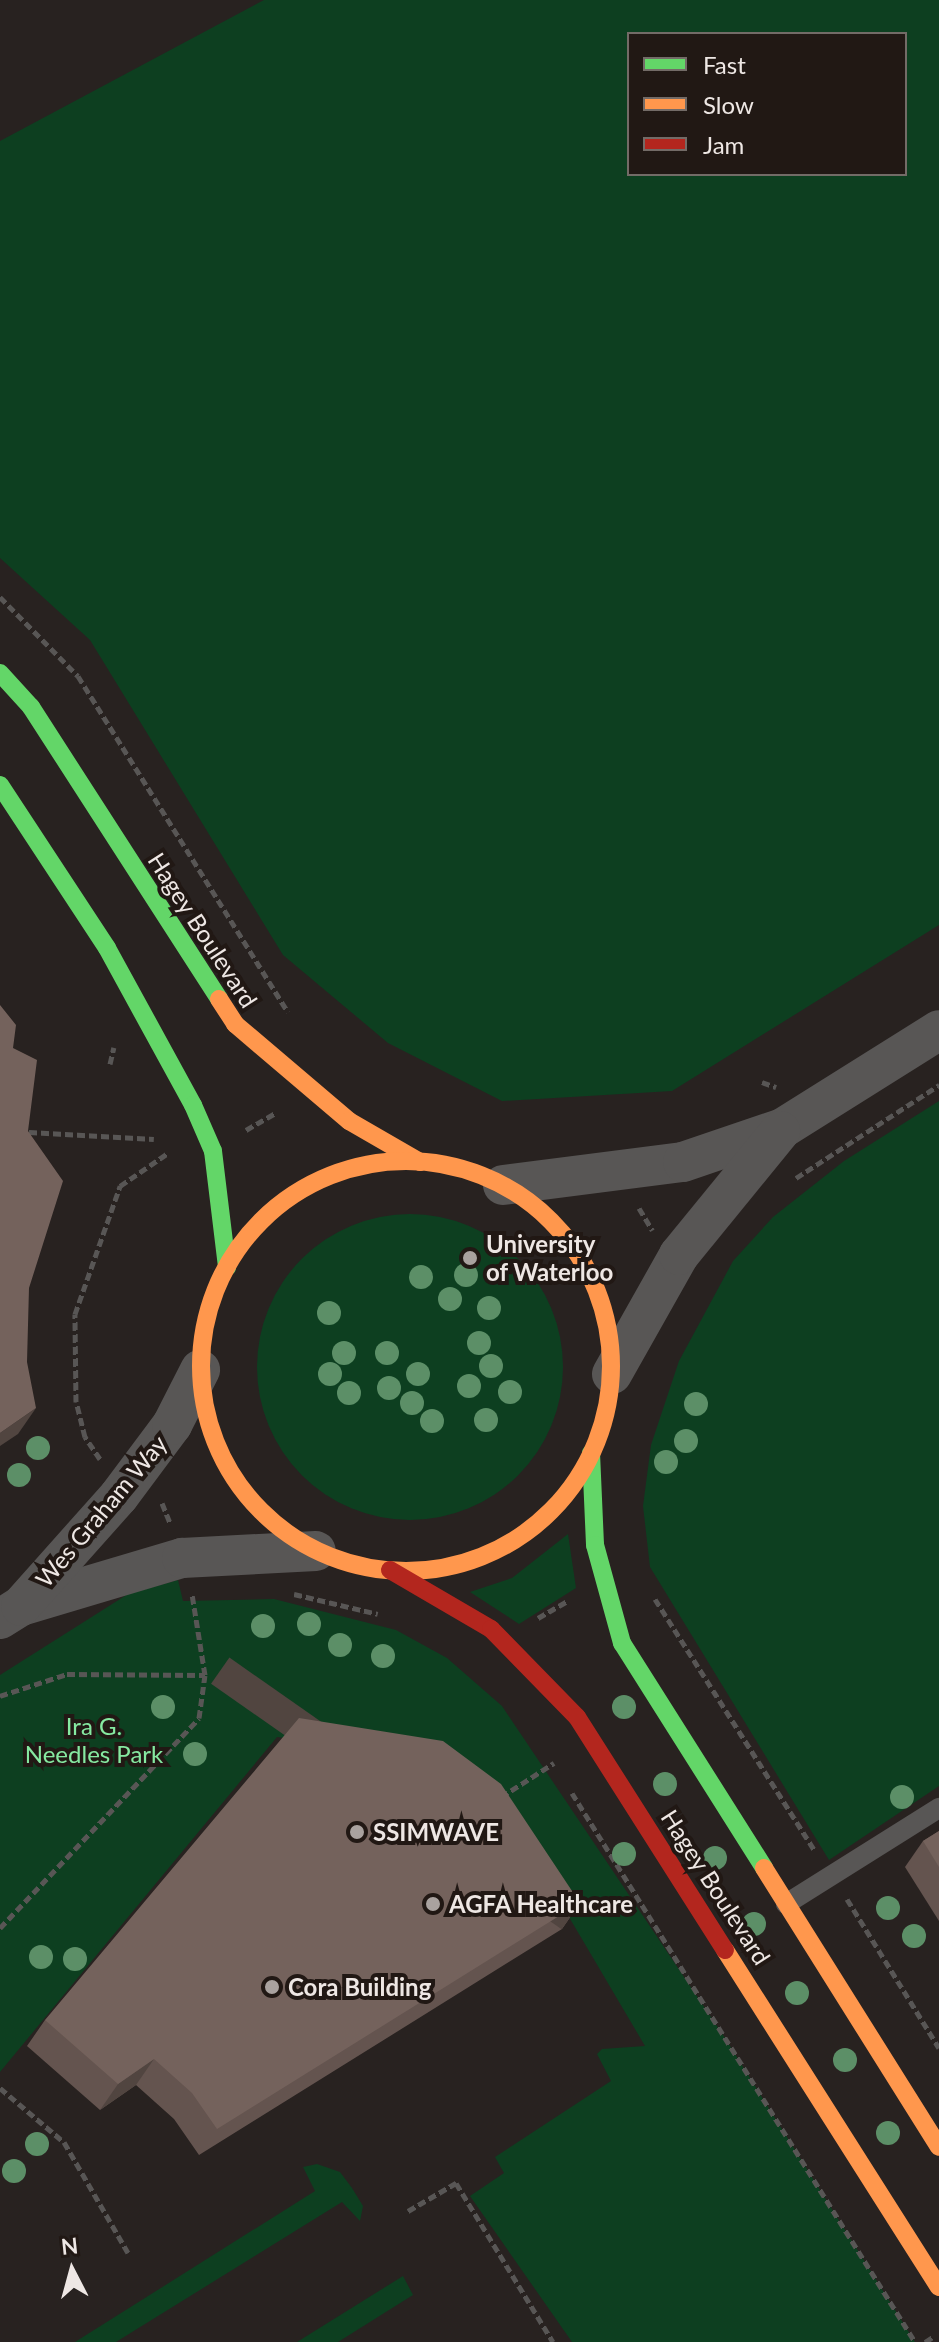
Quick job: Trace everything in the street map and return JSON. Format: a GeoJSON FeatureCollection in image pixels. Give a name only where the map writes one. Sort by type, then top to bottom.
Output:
{"type":"FeatureCollection","features":[{"type":"Feature","properties":{"kind":"street","name":"Hagey Boulevard"},"geometry":{"type":"LineString","coordinates":[[0,673],[31,707],[235,1024],[349,1121],[420,1162]]}},
{"type":"Feature","properties":{"kind":"street"},"geometry":{"type":"LineString","coordinates":[[0,785],[107,948],[193,1105],[213,1151],[227,1267]]}},
{"type":"Feature","properties":{"kind":"street"},"geometry":{"type":"LineString","coordinates":[[783,1128],[679,1255],[612,1374],[591,1453],[550,1513],[499,1549],[438,1569],[390,1570],[316,1551],[261,1511],[231,1472],[210,1428],[200,1370],[206,1319],[227,1267],[250,1232],[307,1187],[376,1163],[420,1162],[503,1185],[683,1162],[783,1128],[939,1030]]}},
{"type":"Feature","properties":{"kind":"street"},"geometry":{"type":"LineString","coordinates":[[503,1185],[567,1237],[589,1273],[604,1311],[612,1374]]}},
{"type":"Feature","properties":{"kind":"street","name":"Wes Graham Way"},"geometry":{"type":"LineString","coordinates":[[10,1612],[119,1496],[172,1425],[200,1370]]}},
{"type":"Feature","properties":{"kind":"street","name":"Hagey Boulevard"},"geometry":{"type":"LineString","coordinates":[[591,1453],[595,1545],[622,1643],[939,2147]]}},
{"type":"Feature","properties":{"kind":"street","name":"Wes Graham Way"},"geometry":{"type":"LineString","coordinates":[[10,1612],[182,1558],[316,1551]]}},
{"type":"Feature","properties":{"kind":"street","name":"Hagey Boulevard"},"geometry":{"type":"LineString","coordinates":[[390,1570],[500,1636],[577,1717],[939,2287]]}},
{"type":"Feature","properties":{"kind":"lane"},"geometry":{"type":"LineString","coordinates":[[786,1904],[939,1808]]}},
{"type":"Feature","properties":{"kind":"path"},"geometry":{"type":"LineString","coordinates":[[0,597],[78,676],[298,1024]]}},
{"type":"Feature","properties":{"kind":"path"},"geometry":{"type":"LineString","coordinates":[[783,1190],[939,1085]]}},
{"type":"Feature","properties":{"kind":"path"},"geometry":{"type":"LineString","coordinates":[[238,1133],[279,1108]]}},
{"type":"Feature","properties":{"kind":"path"},"geometry":{"type":"LineString","coordinates":[[29,1132],[154,1139]]}},
{"type":"Feature","properties":{"kind":"path"},"geometry":{"type":"LineString","coordinates":[[98,1458],[76,1402],[75,1314],[120,1186],[162,1155]]}},
{"type":"Feature","properties":{"kind":"path"},"geometry":{"type":"LineString","coordinates":[[636,1203],[660,1244]]}},
{"type":"Feature","properties":{"kind":"path"},"geometry":{"type":"LineString","coordinates":[[158,1494],[173,1529]]}},
{"type":"Feature","properties":{"kind":"path"},"geometry":{"type":"LineString","coordinates":[[0,1928],[199,1718],[205,1675],[191,1591],[205,1589]]}},
{"type":"Feature","properties":{"kind":"path"},"geometry":{"type":"LineString","coordinates":[[650,1590],[939,2048]]}},
{"type":"Feature","properties":{"kind":"path"},"geometry":{"type":"LineString","coordinates":[[289,1593],[386,1616]]}},
{"type":"Feature","properties":{"kind":"path"},"geometry":{"type":"LineString","coordinates":[[532,1621],[580,1594]]}},
{"type":"Feature","properties":{"kind":"path"},"geometry":{"type":"LineString","coordinates":[[0,1696],[67,1674],[205,1675]]}},
{"type":"Feature","properties":{"kind":"path"},"geometry":{"type":"LineString","coordinates":[[547,1753],[560,1772]]}},
{"type":"Feature","properties":{"kind":"path"},"geometry":{"type":"LineString","coordinates":[[495,1801],[554,1763]]}},
{"type":"Feature","properties":{"kind":"path"},"geometry":{"type":"LineString","coordinates":[[565,1782],[915,2342]]}},
{"type":"Feature","properties":{"kind":"path"},"geometry":{"type":"LineString","coordinates":[[0,2088],[64,2142],[128,2253]]}},
{"type":"Feature","properties":{"kind":"path"},"geometry":{"type":"LineString","coordinates":[[408,2211],[456,2183],[553,2342]]}},
{"type":"Feature","properties":{"kind":"path"},"geometry":{"type":"LineString","coordinates":[[925,2342],[933,2337]]}},
{"type":"Feature","properties":{"kind":"green space"},"geometry":{"type":"Polygon","coordinates":[[[264,0],[939,0],[939,925],[672,1091],[502,1101],[388,1043],[283,955],[90,640],[0,558],[0,141],[264,0]]]}},
{"type":"Feature","properties":{"kind":"green space"},"geometry":{"type":"Polygon","coordinates":[[[939,1101],[939,1786],[829,1860],[650,1567],[643,1506],[651,1445],[679,1361],[733,1261],[773,1217],[844,1161],[939,1101]]]}},
{"type":"Feature","properties":{"kind":"green space"},"geometry":{"type":"Polygon","coordinates":[[[410,1214],[440,1217],[468,1226],[495,1240],[518,1259],[537,1282],[551,1309],[560,1337],[563,1367],[560,1397],[551,1425],[537,1452],[518,1475],[495,1494],[468,1508],[440,1517],[410,1520],[380,1517],[352,1508],[325,1494],[302,1475],[283,1452],[269,1425],[260,1397],[257,1367],[260,1337],[269,1309],[283,1282],[302,1259],[325,1240],[352,1226],[380,1217],[410,1214]]]}},
{"type":"Feature","properties":{"kind":"green space"},"geometry":{"type":"Polygon","coordinates":[[[568,1534],[576,1588],[519,1624],[470,1592],[512,1578],[568,1534]]]}},
{"type":"Feature","properties":{"kind":"green space","name":"Ira G. Needles Park"},"geometry":{"type":"Polygon","coordinates":[[[178,1580],[183,1601],[274,1599],[396,1630],[447,1658],[502,1706],[725,2038],[915,2342],[572,2342],[470,2196],[504,2173],[495,2157],[611,2081],[597,2054],[602,2049],[645,2046],[566,1912],[425,1755],[277,1737],[0,2072],[0,1675],[128,1594],[178,1580]]]}},
{"type":"Feature","properties":{"kind":"green space"},"geometry":{"type":"Polygon","coordinates":[[[317,2164],[340,2172],[363,2206],[360,2221],[342,2202],[116,2342],[75,2342],[315,2191],[303,2167],[317,2164]]]}},
{"type":"Feature","properties":{"kind":"green space"},"geometry":{"type":"Polygon","coordinates":[[[403,2276],[413,2295],[338,2342],[297,2342],[403,2276]]]}},
{"type":"Feature","properties":{"kind":"building"},"geometry":{"type":"Polygon","coordinates":[[[0,1005],[16,1025],[13,1048],[37,1060],[28,1131],[63,1181],[29,1288],[27,1362],[36,1408],[0,1433],[0,1005]]]}},
{"type":"Feature","properties":{"kind":"building","name":"Cora Building"},"geometry":{"type":"Polygon","coordinates":[[[299,1718],[443,1741],[501,1784],[580,1903],[217,2129],[192,2093],[154,2059],[118,2084],[45,2020],[299,1718]]]}},
{"type":"Feature","properties":{"kind":"building"},"geometry":{"type":"Polygon","coordinates":[[[939,1831],[939,1867],[923,1841],[939,1831]]]}},
{"type":"Feature","properties":{"kind":"traffic: fast"},"geometry":{"type":"LineString","coordinates":[[0,673],[31,707],[219,999]]}},
{"type":"Feature","properties":{"kind":"traffic: fast"},"geometry":{"type":"LineString","coordinates":[[0,785],[107,948],[193,1105],[213,1151],[227,1267]]}},
{"type":"Feature","properties":{"kind":"traffic: fast"},"geometry":{"type":"LineString","coordinates":[[591,1453],[595,1545],[622,1643],[764,1868]]}},
{"type":"Feature","properties":{"kind":"traffic: slow"},"geometry":{"type":"LineString","coordinates":[[219,999],[235,1024],[349,1121],[420,1162]]}},
{"type":"Feature","properties":{"kind":"traffic: slow"},"geometry":{"type":"LineString","coordinates":[[406,1161],[446,1165],[484,1177],[520,1196],[551,1221],[576,1252],[595,1288],[607,1326],[611,1366],[607,1406],[595,1444],[576,1480],[551,1511],[520,1536],[484,1555],[446,1567],[406,1571],[366,1567],[328,1555],[292,1536],[261,1511],[236,1480],[217,1444],[205,1406],[201,1366],[205,1326],[217,1288],[236,1252],[261,1221],[292,1196],[328,1177],[366,1165],[406,1161]]}},
{"type":"Feature","properties":{"kind":"traffic: slow"},"geometry":{"type":"LineString","coordinates":[[764,1868],[939,2147]]}},
{"type":"Feature","properties":{"kind":"traffic: slow"},"geometry":{"type":"LineString","coordinates":[[725,1950],[939,2287]]}},
{"type":"Feature","properties":{"kind":"traffic: jam"},"geometry":{"type":"LineString","coordinates":[[390,1570],[491,1629],[577,1717],[725,1950]]}},
{"type":"Feature","properties":{"kind":"place","name":"University of Waterloo"},"geometry":{"type":"Point","coordinates":[470,1258]}},
{"type":"Feature","properties":{"kind":"place","name":"SSIMWAVE"},"geometry":{"type":"Point","coordinates":[357,1832]}},
{"type":"Feature","properties":{"kind":"place","name":"AGFA Healthcare"},"geometry":{"type":"Point","coordinates":[433,1904]}},
{"type":"Feature","properties":{"kind":"place","name":"Cora Building"},"geometry":{"type":"Point","coordinates":[272,1987]}}]}
